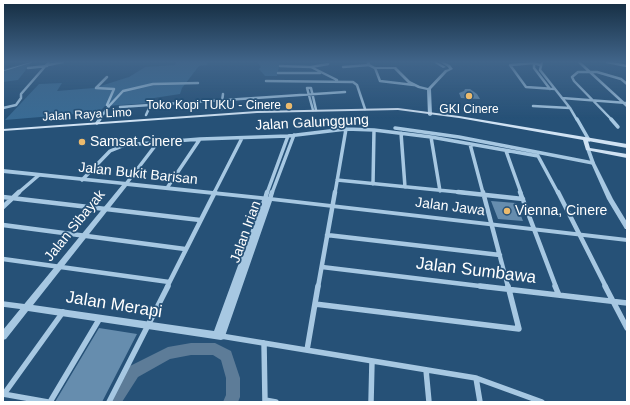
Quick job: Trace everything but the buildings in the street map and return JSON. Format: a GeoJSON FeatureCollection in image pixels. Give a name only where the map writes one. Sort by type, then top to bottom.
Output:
{"type":"FeatureCollection","features":[{"type":"Feature","properties":{"kind":"main road","name":"Jalan Raya Limo"},"geometry":{"type":"LineString","coordinates":[[211,116],[221,111],[365,108],[398,109],[430,113],[588,141],[627,146]]}},
{"type":"Feature","properties":{"kind":"main road","name":"Jalan Raya Limo"},"geometry":{"type":"LineString","coordinates":[[36,128],[40,129],[211,116],[397,111],[430,113]]}},
{"type":"Feature","properties":{"kind":"main road","name":"Jalan Raya Limo"},"geometry":{"type":"LineString","coordinates":[[36,128],[108,123]]}},
{"type":"Feature","properties":{"kind":"main road"},"geometry":{"type":"LineString","coordinates":[[3,130],[36,128]]}},
{"type":"Feature","properties":{"kind":"main road"},"geometry":{"type":"LineString","coordinates":[[588,141],[591,150],[627,156]]}},
{"type":"Feature","properties":{"kind":"street"},"geometry":{"type":"LineString","coordinates":[[3,108],[11,107],[16,104],[21,98],[21,94],[33,81]]}},
{"type":"Feature","properties":{"kind":"street"},"geometry":{"type":"LineString","coordinates":[[103,81],[96,88],[114,89],[107,105],[109,106]]}},
{"type":"Feature","properties":{"kind":"street"},"geometry":{"type":"LineString","coordinates":[[266,81],[352,82],[356,84],[365,108]]}},
{"type":"Feature","properties":{"kind":"street"},"geometry":{"type":"LineString","coordinates":[[380,81],[429,89]]}},
{"type":"Feature","properties":{"kind":"street"},"geometry":{"type":"LineString","coordinates":[[430,113],[429,89],[437,81]]}},
{"type":"Feature","properties":{"kind":"street"},"geometry":{"type":"LineString","coordinates":[[522,81],[526,87],[554,89]]}},
{"type":"Feature","properties":{"kind":"street"},"geometry":{"type":"LineString","coordinates":[[544,81],[550,89]]}},
{"type":"Feature","properties":{"kind":"street"},"geometry":{"type":"LineString","coordinates":[[548,81],[570,108],[588,141]]}},
{"type":"Feature","properties":{"kind":"street"},"geometry":{"type":"LineString","coordinates":[[574,81],[595,101],[618,127]]}},
{"type":"Feature","properties":{"kind":"street"},"geometry":{"type":"LineString","coordinates":[[599,81],[627,106]]}},
{"type":"Feature","properties":{"kind":"street"},"geometry":{"type":"LineString","coordinates":[[398,82],[409,82],[413,86]]}},
{"type":"Feature","properties":{"kind":"street"},"geometry":{"type":"LineString","coordinates":[[97,123],[109,106],[123,91],[147,84],[198,83]]}},
{"type":"Feature","properties":{"kind":"street"},"geometry":{"type":"LineString","coordinates":[[264,91],[264,96]]}},
{"type":"Feature","properties":{"kind":"street"},"geometry":{"type":"LineString","coordinates":[[120,107],[264,96],[345,92]]}},
{"type":"Feature","properties":{"kind":"street"},"geometry":{"type":"LineString","coordinates":[[221,111],[223,94]]}},
{"type":"Feature","properties":{"kind":"street"},"geometry":{"type":"LineString","coordinates":[[310,94],[315,110]]}},
{"type":"Feature","properties":{"kind":"street"},"geometry":{"type":"LineString","coordinates":[[562,98],[625,103]]}},
{"type":"Feature","properties":{"kind":"street"},"geometry":{"type":"LineString","coordinates":[[146,115],[151,104]]}},
{"type":"Feature","properties":{"kind":"street"},"geometry":{"type":"LineString","coordinates":[[533,106],[570,108]]}},
{"type":"Feature","properties":{"kind":"street"},"geometry":{"type":"LineString","coordinates":[[394,128],[459,137],[592,160]]}},
{"type":"Feature","properties":{"kind":"street"},"geometry":{"type":"LineString","coordinates":[[307,350],[346,130]]}},
{"type":"Feature","properties":{"kind":"street","name":"Jalan Galunggung"},"geometry":{"type":"LineString","coordinates":[[82,180],[110,151],[130,144],[200,139],[288,136],[346,130],[374,130],[431,137],[538,156],[578,234]]}},
{"type":"Feature","properties":{"kind":"street"},"geometry":{"type":"LineString","coordinates":[[372,184],[374,130]]}},
{"type":"Feature","properties":{"kind":"street"},"geometry":{"type":"LineString","coordinates":[[401,133],[405,187]]}},
{"type":"Feature","properties":{"kind":"street","name":"Jalan Irian"},"geometry":{"type":"LineString","coordinates":[[218,336],[268,199],[294,135]]}},
{"type":"Feature","properties":{"kind":"street","name":"Jalan Irian"},"geometry":{"type":"LineString","coordinates":[[268,199],[288,136]]}},
{"type":"Feature","properties":{"kind":"street"},"geometry":{"type":"LineString","coordinates":[[431,137],[440,191]]}},
{"type":"Feature","properties":{"kind":"street"},"geometry":{"type":"LineString","coordinates":[[109,402],[185,248],[242,138]]}},
{"type":"Feature","properties":{"kind":"street"},"geometry":{"type":"LineString","coordinates":[[167,188],[200,139]]}},
{"type":"Feature","properties":{"kind":"street","name":"Jalan Sibayak"},"geometry":{"type":"LineString","coordinates":[[3,336],[104,209],[126,184],[158,142]]}},
{"type":"Feature","properties":{"kind":"street"},"geometry":{"type":"LineString","coordinates":[[315,304],[519,329],[470,144]]}},
{"type":"Feature","properties":{"kind":"street"},"geometry":{"type":"LineString","coordinates":[[591,150],[592,160],[610,199],[627,227]]}},
{"type":"Feature","properties":{"kind":"street"},"geometry":{"type":"LineString","coordinates":[[506,151],[533,229],[559,295]]}},
{"type":"Feature","properties":{"kind":"street","name":"Jalan Bukit Barisan"},"geometry":{"type":"LineString","coordinates":[[3,171],[268,199]]}},
{"type":"Feature","properties":{"kind":"street"},"geometry":{"type":"LineString","coordinates":[[3,207],[39,175]]}},
{"type":"Feature","properties":{"kind":"street"},"geometry":{"type":"LineString","coordinates":[[337,180],[523,200]]}},
{"type":"Feature","properties":{"kind":"street"},"geometry":{"type":"LineString","coordinates":[[3,196],[200,220]]}},
{"type":"Feature","properties":{"kind":"street","name":"Jalan Jawa"},"geometry":{"type":"LineString","coordinates":[[268,199],[627,240]]}},
{"type":"Feature","properties":{"kind":"street"},"geometry":{"type":"LineString","coordinates":[[3,225],[185,248]]}},
{"type":"Feature","properties":{"kind":"street"},"geometry":{"type":"LineString","coordinates":[[578,234],[627,328]]}},
{"type":"Feature","properties":{"kind":"street"},"geometry":{"type":"LineString","coordinates":[[327,235],[500,255]]}},
{"type":"Feature","properties":{"kind":"street"},"geometry":{"type":"LineString","coordinates":[[3,259],[57,268],[169,282]]}},
{"type":"Feature","properties":{"kind":"street","name":"Jalan Sumbawa"},"geometry":{"type":"LineString","coordinates":[[322,267],[627,303]]}},
{"type":"Feature","properties":{"kind":"street","name":"Jalan Merapi"},"geometry":{"type":"LineString","coordinates":[[3,304],[218,336]]}},
{"type":"Feature","properties":{"kind":"street"},"geometry":{"type":"LineString","coordinates":[[63,312],[4,394],[49,402],[100,318]]}},
{"type":"Feature","properties":{"kind":"street"},"geometry":{"type":"LineString","coordinates":[[218,336],[476,378],[542,402]]}},
{"type":"Feature","properties":{"kind":"street"},"geometry":{"type":"LineString","coordinates":[[264,343],[265,401],[276,402]]}},
{"type":"Feature","properties":{"kind":"street"},"geometry":{"type":"LineString","coordinates":[[371,402],[372,361]]}},
{"type":"Feature","properties":{"kind":"street"},"geometry":{"type":"LineString","coordinates":[[426,370],[428,402]]}},
{"type":"Feature","properties":{"kind":"street"},"geometry":{"type":"LineString","coordinates":[[476,378],[480,402]]}},
{"type":"Feature","properties":{"kind":"shaded area"},"geometry":{"type":"Polygon","coordinates":[[[117,81],[187,81],[182,88],[180,94],[154,98],[151,103],[105,106],[99,112],[5,120],[39,84],[62,83],[57,91],[94,88],[117,81]]]}},
{"type":"Feature","properties":{"kind":"waterway"},"geometry":{"type":"LineString","coordinates":[[114,402],[133,372],[168,353],[191,349],[215,349],[226,356],[233,378],[233,397],[230,402]]}},
{"type":"Feature","properties":{"kind":"place","name":"GKI Cinere"},"geometry":{"type":"Point","coordinates":[469,96]}},
{"type":"Feature","properties":{"kind":"place","name":"Toko Kopi TUKU - Cinere"},"geometry":{"type":"Point","coordinates":[289,106]}},
{"type":"Feature","properties":{"kind":"place","name":"Samsat Cinere"},"geometry":{"type":"Point","coordinates":[82,142]}},
{"type":"Feature","properties":{"kind":"place","name":"Vienna, Cinere"},"geometry":{"type":"Point","coordinates":[507,211]}}]}
